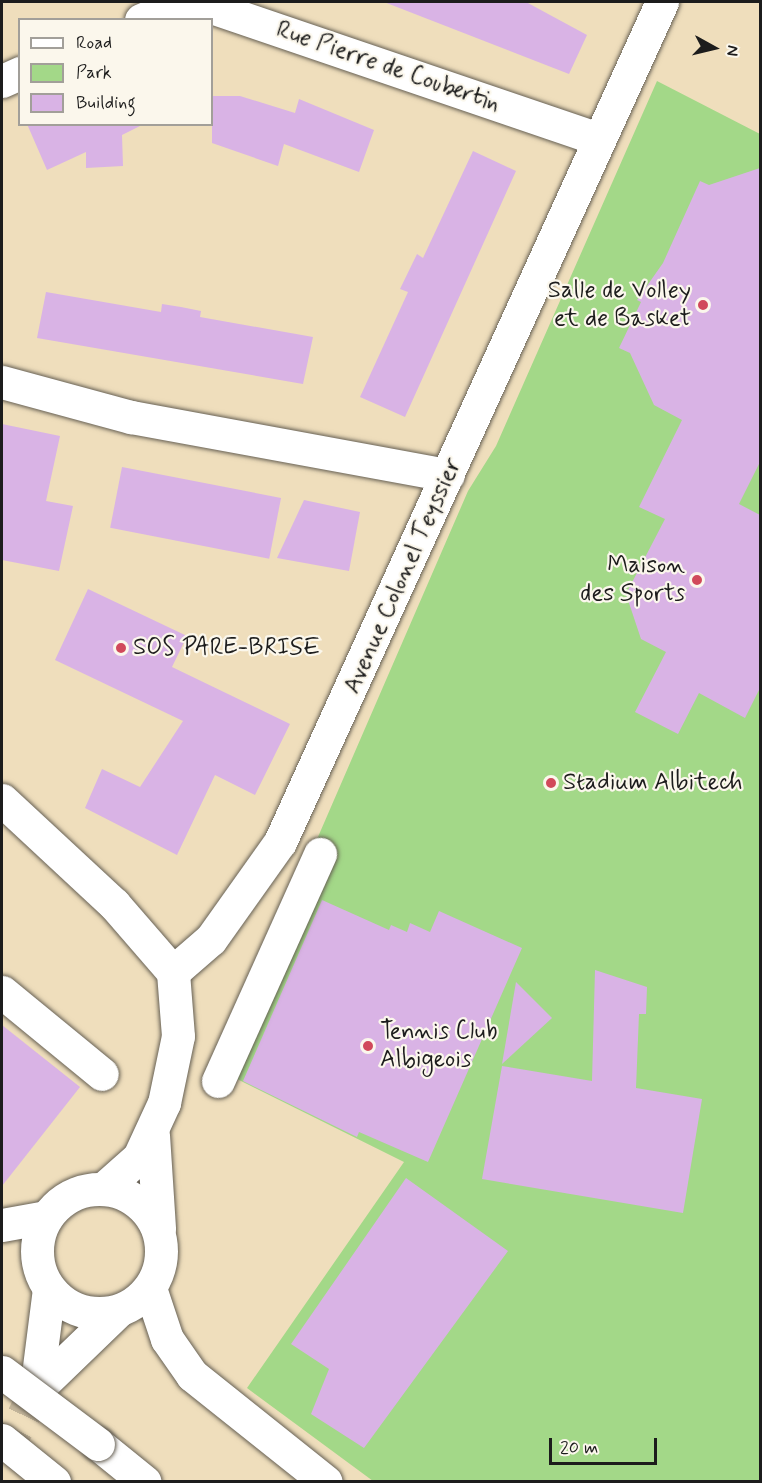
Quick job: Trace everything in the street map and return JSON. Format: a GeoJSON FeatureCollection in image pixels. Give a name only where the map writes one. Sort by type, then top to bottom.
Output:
{"type":"FeatureCollection","features":[{"type":"Feature","properties":{"kind":"main road","name":"Avenue Colonel Teyssier"},"geometry":{"type":"LineString","coordinates":[[173,972],[212,939],[280,842],[662,2]]}},
{"type":"Feature","properties":{"kind":"main road","name":"Rue Pierre de Coubertin"},"geometry":{"type":"LineString","coordinates":[[146,18],[171,7],[205,5],[599,138]]}},
{"type":"Feature","properties":{"kind":"main road"},"geometry":{"type":"LineString","coordinates":[[2,81],[18,74]]}},
{"type":"Feature","properties":{"kind":"main road"},"geometry":{"type":"LineString","coordinates":[[2,382],[131,417],[448,475]]}},
{"type":"Feature","properties":{"kind":"main road"},"geometry":{"type":"LineString","coordinates":[[2,800],[114,904],[173,972],[178,1003],[176,1056],[153,1135],[139,1157],[104,1188],[71,1195],[46,1217],[2,1225]]}},
{"type":"Feature","properties":{"kind":"main road"},"geometry":{"type":"LineString","coordinates":[[218,1081],[320,854]]}},
{"type":"Feature","properties":{"kind":"main road"},"geometry":{"type":"LineString","coordinates":[[2,992],[102,1074]]}},
{"type":"Feature","properties":{"kind":"main road"},"geometry":{"type":"LineString","coordinates":[[46,1217],[36,1254],[49,1289],[36,1390],[118,1311],[150,1288],[160,1260],[153,1135]]}},
{"type":"Feature","properties":{"kind":"main road"},"geometry":{"type":"LineString","coordinates":[[104,1188],[137,1201],[159,1229]]}},
{"type":"Feature","properties":{"kind":"main road"},"geometry":{"type":"LineString","coordinates":[[150,1288],[167,1339],[192,1375],[326,1482]]}},
{"type":"Feature","properties":{"kind":"main road"},"geometry":{"type":"LineString","coordinates":[[49,1289],[78,1311],[118,1311]]}},
{"type":"Feature","properties":{"kind":"main road"},"geometry":{"type":"LineString","coordinates":[[2,1372],[145,1482]]}},
{"type":"Feature","properties":{"kind":"main road"},"geometry":{"type":"LineString","coordinates":[[2,1440],[54,1482]]}},
{"type":"Feature","properties":{"kind":"green space","name":"Stadium Albitech"},"geometry":{"type":"Polygon","coordinates":[[[657,81],[760,134],[760,1481],[373,1481],[247,1388],[404,1162],[231,1076],[298,883],[468,491],[496,446],[657,81]]]}},
{"type":"Feature","properties":{"kind":"building"},"geometry":{"type":"Polygon","coordinates":[[[384,2],[526,2],[587,35],[569,74],[384,2]]]}},
{"type":"Feature","properties":{"kind":"building"},"geometry":{"type":"Polygon","coordinates":[[[213,96],[240,96],[295,113],[299,99],[374,130],[359,172],[284,144],[278,166],[212,143],[213,96]]]}},
{"type":"Feature","properties":{"kind":"building"},"geometry":{"type":"Polygon","coordinates":[[[28,126],[140,126],[122,135],[123,166],[86,168],[86,152],[47,170],[28,126]]]}},
{"type":"Feature","properties":{"kind":"building"},"geometry":{"type":"Polygon","coordinates":[[[473,151],[516,171],[405,417],[360,397],[408,292],[400,289],[417,254],[423,258],[473,151]]]}},
{"type":"Feature","properties":{"kind":"building"},"geometry":{"type":"Polygon","coordinates":[[[760,168],[760,462],[739,504],[760,515],[760,688],[745,718],[699,693],[678,734],[635,712],[666,652],[641,639],[626,594],[665,519],[639,507],[682,420],[654,405],[630,353],[619,348],[641,302],[637,300],[663,263],[700,181],[709,185],[760,168]]]}},
{"type":"Feature","properties":{"kind":"building"},"geometry":{"type":"Polygon","coordinates":[[[46,292],[161,312],[162,304],[181,307],[201,311],[200,317],[313,337],[303,384],[37,338],[46,292]]]}},
{"type":"Feature","properties":{"kind":"building"},"geometry":{"type":"Polygon","coordinates":[[[2,424],[60,436],[46,501],[73,506],[59,571],[2,560],[2,424]]]}},
{"type":"Feature","properties":{"kind":"building"},"geometry":{"type":"Polygon","coordinates":[[[122,467],[281,498],[269,559],[110,528],[122,467]]]}},
{"type":"Feature","properties":{"kind":"building"},"geometry":{"type":"Polygon","coordinates":[[[304,500],[360,512],[349,571],[277,558],[304,500]]]}},
{"type":"Feature","properties":{"kind":"building"},"geometry":{"type":"Polygon","coordinates":[[[88,589],[187,636],[172,667],[290,724],[255,795],[215,775],[177,855],[85,808],[102,769],[140,787],[183,721],[55,660],[88,589]]]}},
{"type":"Feature","properties":{"kind":"building","name":"Tennis Club Albigeois"},"geometry":{"type":"Polygon","coordinates":[[[322,900],[389,930],[391,925],[407,932],[410,923],[430,932],[439,911],[522,948],[428,1162],[359,1132],[357,1137],[243,1081],[322,900]]]}},
{"type":"Feature","properties":{"kind":"building"},"geometry":{"type":"Polygon","coordinates":[[[595,970],[647,987],[646,1014],[639,1014],[636,1088],[702,1099],[683,1213],[482,1179],[502,1066],[592,1081],[595,970]]]}},
{"type":"Feature","properties":{"kind":"building"},"geometry":{"type":"Polygon","coordinates":[[[516,982],[552,1018],[502,1064],[516,982]]]}},
{"type":"Feature","properties":{"kind":"building"},"geometry":{"type":"Polygon","coordinates":[[[2,1025],[80,1087],[2,1186],[2,1025]]]}},
{"type":"Feature","properties":{"kind":"building"},"geometry":{"type":"Polygon","coordinates":[[[406,1178],[508,1251],[364,1448],[311,1414],[329,1369],[291,1344],[406,1178]]]}},
{"type":"Feature","properties":{"kind":"tunnel"},"geometry":{"type":"LineString","coordinates":[[2,1459],[36,1390]]}},
{"type":"Feature","properties":{"kind":"place","name":"Salle de Volley et de Basket"},"geometry":{"type":"Point","coordinates":[703,305]}},
{"type":"Feature","properties":{"kind":"place","name":"Maison des Sports"},"geometry":{"type":"Point","coordinates":[697,580]}},
{"type":"Feature","properties":{"kind":"place","name":"SOS PARE-BRISE"},"geometry":{"type":"Point","coordinates":[121,648]}},
{"type":"Feature","properties":{"kind":"place","name":"Stadium Albitech"},"geometry":{"type":"Point","coordinates":[551,783]}},
{"type":"Feature","properties":{"kind":"place","name":"Tennis Club Albigeois"},"geometry":{"type":"Point","coordinates":[368,1046]}}]}
